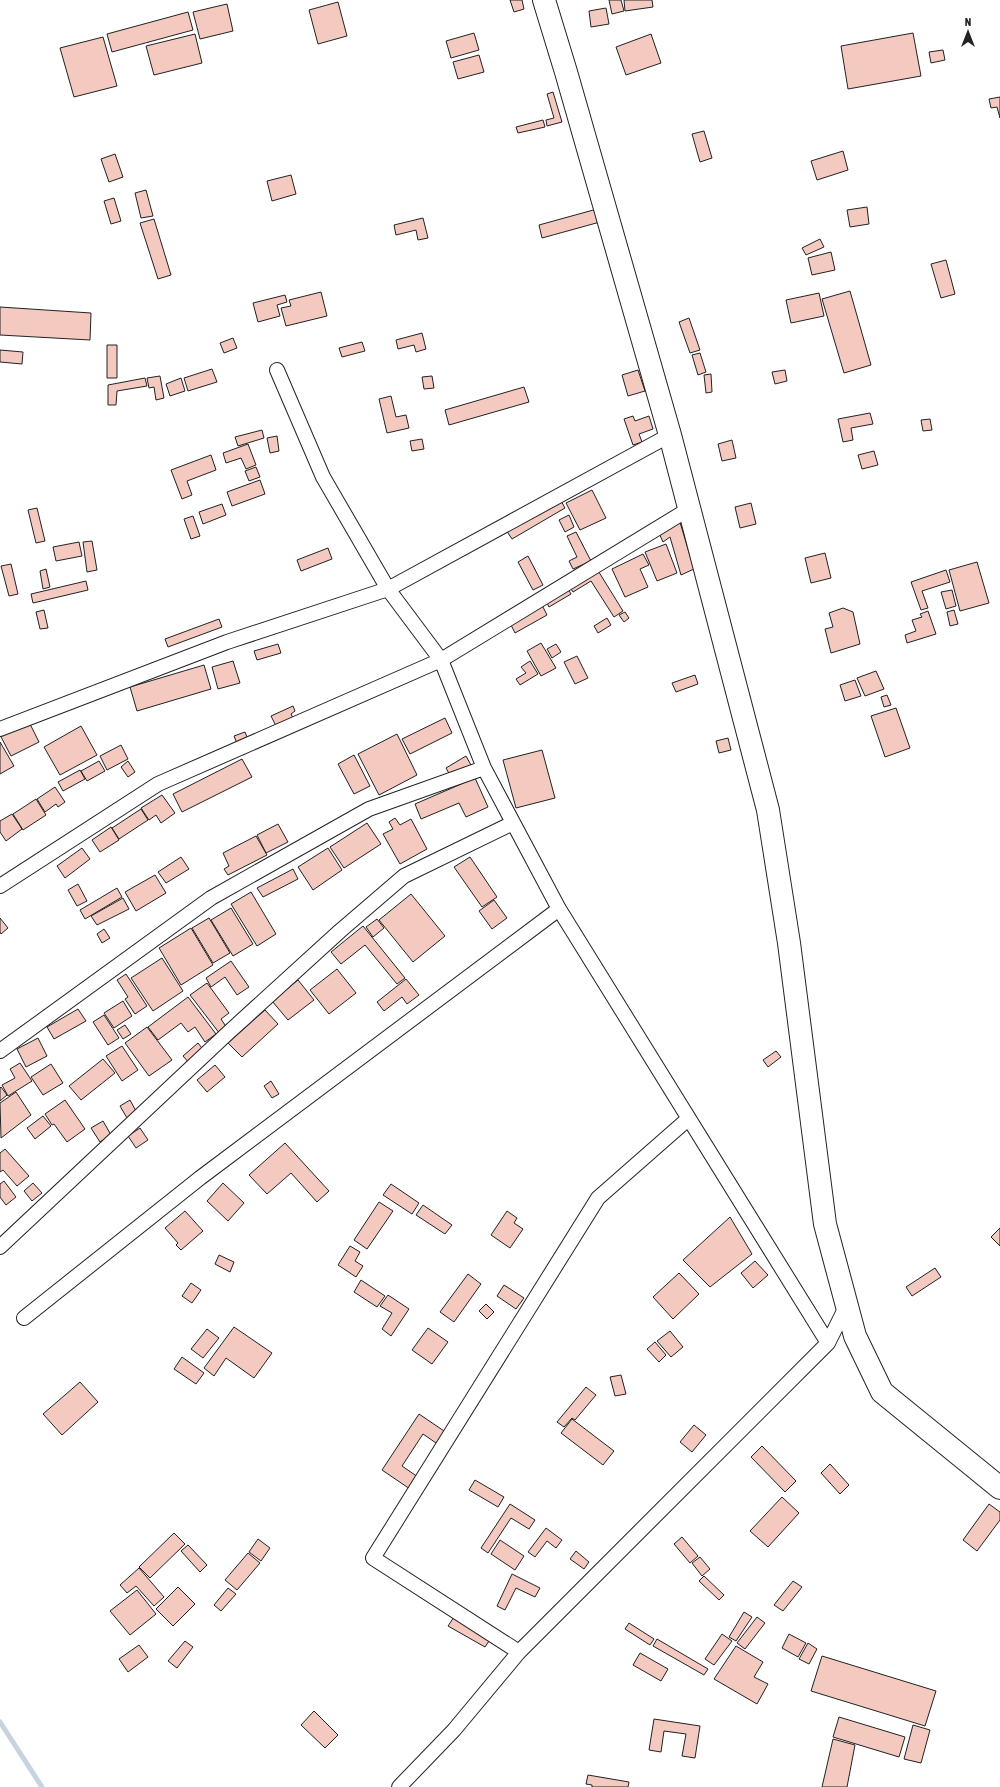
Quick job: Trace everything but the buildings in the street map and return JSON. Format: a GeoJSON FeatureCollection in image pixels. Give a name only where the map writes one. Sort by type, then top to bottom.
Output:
{"type":"FeatureCollection","features":[{"type":"Feature","properties":{"kind":"highway"},"geometry":{"type":"LineString","coordinates":[[544,0],[670,435],[717,609],[768,810],[789,943],[825,1224],[855,1336],[882,1392],[1000,1488]]}},
{"type":"Feature","properties":{"kind":"street"},"geometry":{"type":"LineString","coordinates":[[277,370],[323,477],[388,589],[441,660],[484,768],[559,909],[828,1343]]}},
{"type":"Feature","properties":{"kind":"street"},"geometry":{"type":"LineString","coordinates":[[0,729],[227,642],[388,589],[670,435]]}},
{"type":"Feature","properties":{"kind":"street"},"geometry":{"type":"LineString","coordinates":[[0,886],[158,784],[441,660],[689,509]]}},
{"type":"Feature","properties":{"kind":"street"},"geometry":{"type":"LineString","coordinates":[[0,1051],[211,898],[369,808],[484,768]]}},
{"type":"Feature","properties":{"kind":"street"},"geometry":{"type":"LineString","coordinates":[[0,1247],[235,1026],[340,931],[404,876],[513,823]]}},
{"type":"Feature","properties":{"kind":"street"},"geometry":{"type":"LineString","coordinates":[[24,1318],[200,1178],[559,909]]}},
{"type":"Feature","properties":{"kind":"street"},"geometry":{"type":"LineString","coordinates":[[519,1652],[373,1558],[598,1198],[688,1119]]}},
{"type":"Feature","properties":{"kind":"street"},"geometry":{"type":"LineString","coordinates":[[399,1787],[454,1730],[519,1652],[828,1343],[847,1305]]}},
{"type":"Feature","properties":{"kind":"waterway"},"geometry":{"type":"LineString","coordinates":[[0,1722],[42,1787]]}}]}
